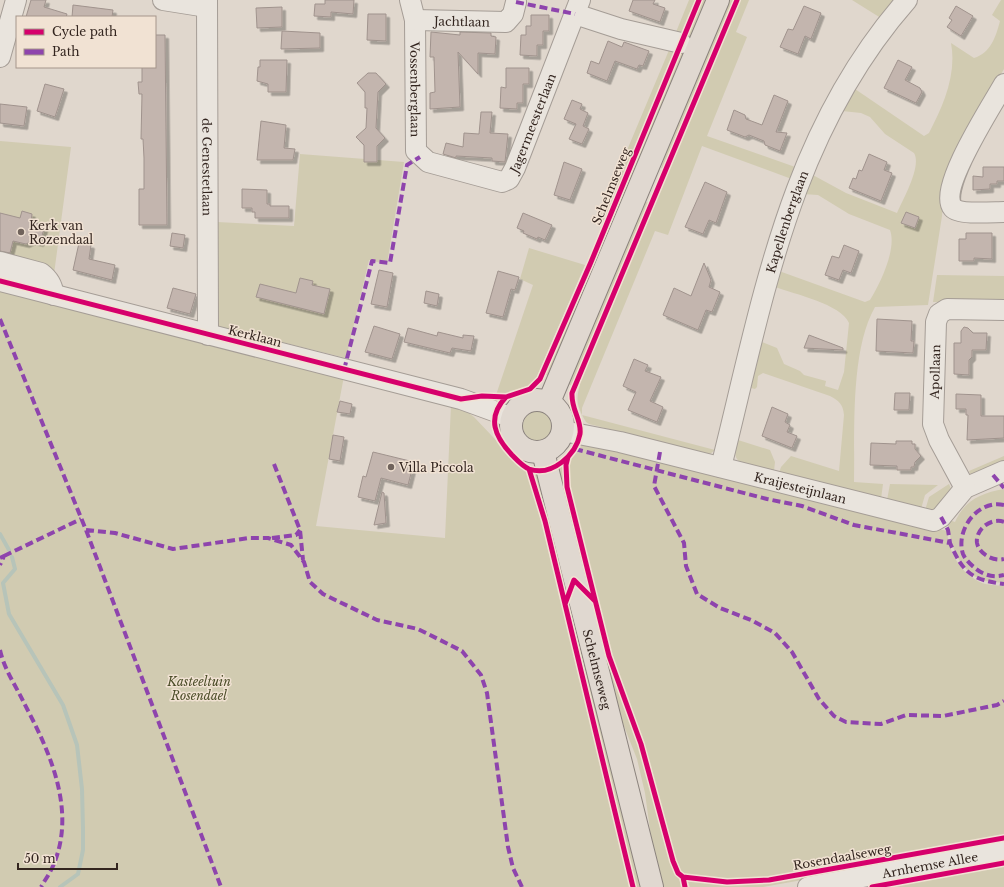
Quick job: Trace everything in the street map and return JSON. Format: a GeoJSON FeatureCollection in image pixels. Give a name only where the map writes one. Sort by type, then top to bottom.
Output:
{"type":"FeatureCollection","features":[{"type":"Feature","properties":{"kind":"main road"},"geometry":{"type":"LineString","coordinates":[[548,402],[718,0]]}},
{"type":"Feature","properties":{"kind":"main road"},"geometry":{"type":"LineString","coordinates":[[537,399],[548,402],[558,410],[562,419],[572,432],[554,446],[543,452],[537,453],[529,451],[516,441],[512,432],[513,418],[521,406],[530,401],[537,399]]}},
{"type":"Feature","properties":{"kind":"main road","name":"Schelmseweg"},"geometry":{"type":"LineString","coordinates":[[543,452],[652,887]]}},
{"type":"Feature","properties":{"kind":"street"},"geometry":{"type":"LineString","coordinates":[[0,57],[16,0]]}},
{"type":"Feature","properties":{"kind":"street"},"geometry":{"type":"LineString","coordinates":[[163,0],[207,4]]}},
{"type":"Feature","properties":{"kind":"street"},"geometry":{"type":"LineString","coordinates":[[410,0],[414,20]]}},
{"type":"Feature","properties":{"kind":"street","name":"Kapellenberglaan"},"geometry":{"type":"LineString","coordinates":[[721,468],[775,251],[796,188],[813,148],[844,90],[871,46],[907,0]]}},
{"type":"Feature","properties":{"kind":"street","name":"Jachtlaan"},"geometry":{"type":"LineString","coordinates":[[414,20],[506,22],[513,14],[516,2]]}},
{"type":"Feature","properties":{"kind":"street","name":"de Genestetlaan"},"geometry":{"type":"LineString","coordinates":[[207,4],[209,165],[208,335]]}},
{"type":"Feature","properties":{"kind":"street"},"geometry":{"type":"LineString","coordinates":[[578,7],[622,28],[681,43]]}},
{"type":"Feature","properties":{"kind":"street","name":"Jagermeesterlaan"},"geometry":{"type":"LineString","coordinates":[[420,157],[428,162],[502,182],[509,179],[516,168],[578,7]]}},
{"type":"Feature","properties":{"kind":"street","name":"Vossenberglaan"},"geometry":{"type":"LineString","coordinates":[[414,20],[416,151],[420,157]]}},
{"type":"Feature","properties":{"kind":"street"},"geometry":{"type":"LineString","coordinates":[[1004,84],[960,163],[953,179],[950,202],[953,208],[962,212],[1004,212]]}},
{"type":"Feature","properties":{"kind":"street"},"geometry":{"type":"LineString","coordinates":[[0,262],[41,273],[47,277],[54,295]]}},
{"type":"Feature","properties":{"kind":"street","name":"Kerklaan"},"geometry":{"type":"LineString","coordinates":[[0,281],[461,399],[513,418]]}},
{"type":"Feature","properties":{"kind":"street","name":"Apollaan"},"geometry":{"type":"LineString","coordinates":[[965,488],[939,440],[933,424],[936,322],[940,314],[948,309],[1004,310]]}},
{"type":"Feature","properties":{"kind":"street","name":"Kraijesteijnlaan"},"geometry":{"type":"LineString","coordinates":[[572,432],[934,522],[941,517],[965,488],[1004,471]]}},
{"type":"Feature","properties":{"kind":"street","name":"Arnhemse Allee"},"geometry":{"type":"LineString","coordinates":[[808,887],[1004,851]]}},
{"type":"Feature","properties":{"kind":"green space"},"geometry":{"type":"Polygon","coordinates":[[[689,0],[697,0],[680,39],[674,37],[689,0]]]}},
{"type":"Feature","properties":{"kind":"green space"},"geometry":{"type":"Polygon","coordinates":[[[701,0],[711,0],[613,219],[610,218],[701,0]]]}},
{"type":"Feature","properties":{"kind":"green space"},"geometry":{"type":"Polygon","coordinates":[[[725,0],[735,0],[664,169],[661,168],[665,155],[666,143],[725,0]]]}},
{"type":"Feature","properties":{"kind":"green space"},"geometry":{"type":"Polygon","coordinates":[[[740,0],[749,0],[736,32],[747,37],[707,136],[798,168],[794,178],[789,178],[702,146],[668,235],[655,231],[582,408],[582,415],[578,404],[578,390],[580,385],[578,384],[740,0]]]}},
{"type":"Feature","properties":{"kind":"green space"},"geometry":{"type":"Polygon","coordinates":[[[852,0],[893,0],[895,1],[884,20],[852,0]]]}},
{"type":"Feature","properties":{"kind":"green space"},"geometry":{"type":"Polygon","coordinates":[[[1001,0],[1004,0],[1004,69],[955,153],[943,194],[942,216],[928,305],[875,307],[867,325],[861,346],[854,416],[854,482],[883,484],[881,499],[779,473],[781,467],[791,456],[839,471],[844,415],[843,408],[840,403],[830,396],[763,373],[758,376],[757,387],[755,389],[751,388],[762,342],[777,348],[784,364],[800,371],[804,375],[826,381],[825,386],[838,390],[844,372],[849,323],[837,310],[827,305],[805,296],[775,287],[779,271],[865,302],[870,300],[883,276],[889,256],[892,238],[890,230],[849,214],[818,195],[803,194],[811,174],[846,193],[897,213],[914,174],[916,159],[914,153],[885,134],[870,117],[861,113],[842,111],[855,89],[924,136],[929,133],[948,90],[952,67],[951,43],[974,58],[985,52],[992,43],[1000,21],[992,15],[1001,0]]]}},
{"type":"Feature","properties":{"kind":"green space"},"geometry":{"type":"Polygon","coordinates":[[[672,43],[678,45],[604,220],[599,217],[672,43]]]}},
{"type":"Feature","properties":{"kind":"green space"},"geometry":{"type":"Polygon","coordinates":[[[0,141],[71,147],[54,274],[0,259],[0,141]]]}},
{"type":"Feature","properties":{"kind":"green space"},"geometry":{"type":"Polygon","coordinates":[[[300,154],[404,162],[387,264],[389,265],[369,260],[346,358],[216,326],[217,222],[294,226],[300,154]]]}},
{"type":"Feature","properties":{"kind":"green space"},"geometry":{"type":"Polygon","coordinates":[[[646,202],[650,203],[573,386],[568,384],[629,232],[646,202]]]}},
{"type":"Feature","properties":{"kind":"green space"},"geometry":{"type":"Polygon","coordinates":[[[529,248],[585,265],[535,381],[517,392],[496,395],[533,285],[520,279],[529,248]]]}},
{"type":"Feature","properties":{"kind":"green space"},"geometry":{"type":"Polygon","coordinates":[[[588,270],[595,273],[549,376],[544,374],[588,270]]]}},
{"type":"Feature","properties":{"kind":"green space"},"geometry":{"type":"Polygon","coordinates":[[[937,275],[1004,276],[1004,303],[933,302],[937,275]]]}},
{"type":"Feature","properties":{"kind":"green space","name":"Kasteeltuin Rosendael"},"geometry":{"type":"Polygon","coordinates":[[[0,288],[344,376],[316,526],[445,538],[451,405],[465,410],[474,417],[530,476],[632,887],[0,887],[0,288]]]}},
{"type":"Feature","properties":{"kind":"green space"},"geometry":{"type":"Polygon","coordinates":[[[538,411],[549,415],[553,426],[549,437],[538,441],[527,437],[523,426],[527,415],[538,411]]]}},
{"type":"Feature","properties":{"kind":"green space"},"geometry":{"type":"Polygon","coordinates":[[[582,415],[715,450],[710,454],[707,454],[589,424],[582,415]]]}},
{"type":"Feature","properties":{"kind":"green space"},"geometry":{"type":"Polygon","coordinates":[[[738,440],[770,450],[775,462],[774,471],[740,462],[735,455],[738,440]]]}},
{"type":"Feature","properties":{"kind":"green space"},"geometry":{"type":"Polygon","coordinates":[[[584,443],[722,473],[947,531],[953,554],[957,562],[968,574],[982,583],[1004,586],[1004,835],[770,878],[728,880],[692,876],[680,872],[663,823],[643,743],[607,640],[571,497],[570,459],[584,443]]]}},
{"type":"Feature","properties":{"kind":"green space"},"geometry":{"type":"Polygon","coordinates":[[[1004,456],[1004,465],[972,478],[969,471],[1004,456]]]}},
{"type":"Feature","properties":{"kind":"green space"},"geometry":{"type":"Polygon","coordinates":[[[564,465],[568,498],[591,595],[583,585],[558,468],[564,465]]]}},
{"type":"Feature","properties":{"kind":"green space"},"geometry":{"type":"Polygon","coordinates":[[[534,472],[537,472],[569,587],[565,598],[534,472]]]}},
{"type":"Feature","properties":{"kind":"green space"},"geometry":{"type":"Polygon","coordinates":[[[890,484],[938,485],[925,495],[921,509],[887,500],[890,484]]]}},
{"type":"Feature","properties":{"kind":"green space"},"geometry":{"type":"Polygon","coordinates":[[[949,484],[952,491],[941,508],[924,514],[929,497],[949,484]]]}},
{"type":"Feature","properties":{"kind":"green space"},"geometry":{"type":"Polygon","coordinates":[[[1004,489],[1004,583],[985,581],[978,578],[966,569],[961,563],[954,549],[948,524],[949,520],[955,522],[964,508],[981,495],[1004,489]]]}},
{"type":"Feature","properties":{"kind":"green space"},"geometry":{"type":"Polygon","coordinates":[[[570,594],[642,887],[635,887],[567,606],[570,594]]]}},
{"type":"Feature","properties":{"kind":"green space"},"geometry":{"type":"Polygon","coordinates":[[[586,594],[594,604],[607,656],[639,745],[666,845],[682,887],[664,887],[662,885],[651,837],[645,793],[637,759],[618,711],[586,594]]]}},
{"type":"Feature","properties":{"kind":"green space"},"geometry":{"type":"Polygon","coordinates":[[[1004,840],[1004,844],[763,887],[690,887],[688,882],[690,880],[727,884],[769,882],[1004,840]]]}},
{"type":"Feature","properties":{"kind":"green space"},"geometry":{"type":"Polygon","coordinates":[[[1004,865],[1004,887],[882,887],[1004,865]]]}},
{"type":"Feature","properties":{"kind":"building"},"geometry":{"type":"Polygon","coordinates":[[[31,0],[46,0],[44,7],[67,14],[66,16],[26,16],[31,0]]]}},
{"type":"Feature","properties":{"kind":"building"},"geometry":{"type":"Polygon","coordinates":[[[325,0],[354,0],[353,14],[331,12],[331,17],[314,16],[315,4],[325,4],[325,0]]]}},
{"type":"Feature","properties":{"kind":"building"},"geometry":{"type":"Polygon","coordinates":[[[633,0],[655,0],[653,4],[665,8],[660,22],[629,11],[633,0]]]}},
{"type":"Feature","properties":{"kind":"building"},"geometry":{"type":"Polygon","coordinates":[[[73,5],[113,10],[112,16],[72,16],[73,5]]]}},
{"type":"Feature","properties":{"kind":"building"},"geometry":{"type":"Polygon","coordinates":[[[804,6],[821,13],[811,39],[805,36],[798,54],[780,47],[788,29],[793,30],[804,6]]]}},
{"type":"Feature","properties":{"kind":"building"},"geometry":{"type":"Polygon","coordinates":[[[956,6],[973,16],[961,36],[947,27],[952,20],[949,18],[956,6]]]}},
{"type":"Feature","properties":{"kind":"building"},"geometry":{"type":"Polygon","coordinates":[[[282,7],[282,27],[257,28],[256,8],[282,7]]]}},
{"type":"Feature","properties":{"kind":"building"},"geometry":{"type":"Polygon","coordinates":[[[368,14],[386,14],[386,41],[367,40],[368,14]]]}},
{"type":"Feature","properties":{"kind":"building"},"geometry":{"type":"Polygon","coordinates":[[[531,15],[549,15],[549,31],[543,31],[543,45],[537,45],[537,56],[520,55],[521,35],[526,35],[526,26],[531,26],[531,15]]]}},
{"type":"Feature","properties":{"kind":"building"},"geometry":{"type":"Polygon","coordinates":[[[282,31],[320,33],[320,48],[281,49],[282,31]]]}},
{"type":"Feature","properties":{"kind":"building"},"geometry":{"type":"Polygon","coordinates":[[[431,32],[460,35],[460,32],[491,33],[491,36],[496,37],[495,54],[478,53],[478,74],[458,52],[460,107],[430,109],[430,93],[435,92],[434,57],[430,57],[431,32]]]}},
{"type":"Feature","properties":{"kind":"building"},"geometry":{"type":"Polygon","coordinates":[[[156,35],[165,35],[167,225],[139,225],[139,189],[144,189],[143,139],[141,139],[142,94],[139,94],[138,82],[142,82],[142,68],[156,68],[156,35]]]}},
{"type":"Feature","properties":{"kind":"building"},"geometry":{"type":"Polygon","coordinates":[[[608,41],[622,47],[624,42],[649,51],[643,66],[639,65],[637,69],[615,61],[607,81],[587,73],[591,61],[599,64],[608,41]]]}},
{"type":"Feature","properties":{"kind":"building"},"geometry":{"type":"Polygon","coordinates":[[[260,60],[287,60],[286,92],[268,92],[268,84],[257,81],[260,60]]]}},
{"type":"Feature","properties":{"kind":"building"},"geometry":{"type":"Polygon","coordinates":[[[898,60],[912,67],[905,80],[920,88],[922,92],[916,103],[884,88],[898,60]]]}},
{"type":"Feature","properties":{"kind":"building"},"geometry":{"type":"Polygon","coordinates":[[[506,68],[529,68],[529,84],[523,84],[523,103],[517,103],[517,109],[500,108],[501,87],[506,88],[506,68]]]}},
{"type":"Feature","properties":{"kind":"building"},"geometry":{"type":"Polygon","coordinates":[[[368,73],[376,73],[386,84],[378,92],[376,128],[385,138],[377,146],[377,162],[364,162],[364,145],[356,137],[366,128],[367,108],[365,108],[365,92],[357,83],[368,73]]]}},
{"type":"Feature","properties":{"kind":"building"},"geometry":{"type":"Polygon","coordinates":[[[45,84],[64,89],[55,117],[37,111],[45,84]]]}},
{"type":"Feature","properties":{"kind":"building"},"geometry":{"type":"Polygon","coordinates":[[[774,95],[788,101],[776,132],[787,133],[780,151],[765,145],[764,141],[749,135],[745,137],[727,130],[734,110],[745,115],[746,119],[762,125],[774,95]]]}},
{"type":"Feature","properties":{"kind":"building"},"geometry":{"type":"Polygon","coordinates":[[[572,100],[582,104],[580,109],[588,113],[583,126],[589,129],[582,144],[569,139],[576,124],[564,119],[572,100]]]}},
{"type":"Feature","properties":{"kind":"building"},"geometry":{"type":"Polygon","coordinates":[[[0,104],[27,107],[24,126],[0,123],[0,104]]]}},
{"type":"Feature","properties":{"kind":"building"},"geometry":{"type":"Polygon","coordinates":[[[481,112],[492,112],[490,133],[508,134],[505,162],[492,161],[492,158],[456,156],[456,158],[443,154],[446,143],[463,147],[464,133],[479,134],[481,112]]]}},
{"type":"Feature","properties":{"kind":"building"},"geometry":{"type":"Polygon","coordinates":[[[261,121],[286,125],[284,148],[295,149],[293,160],[257,160],[261,121]]]}},
{"type":"Feature","properties":{"kind":"building"},"geometry":{"type":"Polygon","coordinates":[[[869,154],[887,162],[884,170],[892,173],[881,201],[849,188],[853,178],[856,179],[859,170],[862,171],[869,154]]]}},
{"type":"Feature","properties":{"kind":"building"},"geometry":{"type":"Polygon","coordinates":[[[564,162],[582,169],[570,200],[554,195],[564,162]]]}},
{"type":"Feature","properties":{"kind":"building"},"geometry":{"type":"Polygon","coordinates":[[[983,167],[1004,167],[1004,181],[997,181],[997,184],[990,184],[990,189],[973,190],[973,176],[983,177],[983,167]]]}},
{"type":"Feature","properties":{"kind":"building"},"geometry":{"type":"Polygon","coordinates":[[[705,182],[727,192],[716,223],[709,220],[703,234],[685,227],[705,182]]]}},
{"type":"Feature","properties":{"kind":"building"},"geometry":{"type":"Polygon","coordinates":[[[242,189],[267,190],[267,204],[270,204],[270,206],[289,206],[289,218],[255,218],[255,212],[252,212],[252,208],[242,208],[242,189]]]}},
{"type":"Feature","properties":{"kind":"building","name":"Kerk van Rozendaal"},"geometry":{"type":"Polygon","coordinates":[[[22,211],[32,214],[31,222],[45,225],[40,243],[32,241],[26,244],[13,241],[10,253],[0,251],[0,213],[20,218],[22,211]]]}},
{"type":"Feature","properties":{"kind":"building"},"geometry":{"type":"Polygon","coordinates":[[[906,212],[919,217],[915,228],[901,223],[906,212]]]}},
{"type":"Feature","properties":{"kind":"building"},"geometry":{"type":"Polygon","coordinates":[[[523,213],[552,225],[545,240],[538,237],[537,239],[523,233],[524,231],[517,228],[523,213]]]}},
{"type":"Feature","properties":{"kind":"building"},"geometry":{"type":"Polygon","coordinates":[[[172,233],[185,235],[183,248],[170,246],[172,233]]]}},
{"type":"Feature","properties":{"kind":"building"},"geometry":{"type":"Polygon","coordinates":[[[966,233],[992,233],[992,259],[974,258],[974,261],[959,261],[959,239],[966,239],[966,233]]]}},
{"type":"Feature","properties":{"kind":"building"},"geometry":{"type":"Polygon","coordinates":[[[79,243],[91,245],[89,259],[115,265],[112,280],[73,270],[79,243]]]}},
{"type":"Feature","properties":{"kind":"building"},"geometry":{"type":"Polygon","coordinates":[[[844,245],[859,251],[851,273],[843,270],[839,280],[825,275],[832,256],[839,258],[844,245]]]}},
{"type":"Feature","properties":{"kind":"building"},"geometry":{"type":"Polygon","coordinates":[[[704,263],[711,280],[709,287],[720,292],[712,312],[706,310],[698,330],[663,315],[674,288],[691,296],[704,263]]]}},
{"type":"Feature","properties":{"kind":"building"},"geometry":{"type":"Polygon","coordinates":[[[379,270],[393,273],[387,307],[371,304],[379,270]]]}},
{"type":"Feature","properties":{"kind":"building"},"geometry":{"type":"Polygon","coordinates":[[[498,271],[519,277],[515,290],[511,289],[503,317],[486,313],[498,271]]]}},
{"type":"Feature","properties":{"kind":"building"},"geometry":{"type":"Polygon","coordinates":[[[300,278],[313,281],[312,285],[330,289],[324,314],[256,297],[260,284],[296,293],[300,278]]]}},
{"type":"Feature","properties":{"kind":"building"},"geometry":{"type":"Polygon","coordinates":[[[173,288],[196,294],[190,314],[167,308],[173,288]]]}},
{"type":"Feature","properties":{"kind":"building"},"geometry":{"type":"Polygon","coordinates":[[[426,291],[439,294],[437,306],[424,303],[426,291]]]}},
{"type":"Feature","properties":{"kind":"building"},"geometry":{"type":"Polygon","coordinates":[[[877,319],[912,321],[911,341],[914,341],[913,353],[876,351],[877,319]]]}},
{"type":"Feature","properties":{"kind":"building"},"geometry":{"type":"Polygon","coordinates":[[[374,326],[400,334],[392,359],[365,352],[374,326]]]}},
{"type":"Feature","properties":{"kind":"building"},"geometry":{"type":"Polygon","coordinates":[[[964,327],[968,328],[973,333],[987,333],[986,350],[972,350],[972,357],[969,360],[969,375],[954,374],[954,343],[961,343],[961,331],[964,327]]]}},
{"type":"Feature","properties":{"kind":"building"},"geometry":{"type":"Polygon","coordinates":[[[408,328],[437,336],[438,332],[463,338],[463,335],[474,336],[471,351],[452,348],[450,353],[404,342],[408,328]]]}},
{"type":"Feature","properties":{"kind":"building"},"geometry":{"type":"Polygon","coordinates":[[[809,335],[843,348],[843,350],[804,348],[809,335]]]}},
{"type":"Feature","properties":{"kind":"building"},"geometry":{"type":"Polygon","coordinates":[[[634,359],[648,365],[645,371],[661,377],[650,401],[663,407],[657,422],[628,410],[636,392],[623,386],[634,359]]]}},
{"type":"Feature","properties":{"kind":"building"},"geometry":{"type":"Polygon","coordinates":[[[895,393],[910,393],[909,410],[894,410],[895,393]]]}},
{"type":"Feature","properties":{"kind":"building"},"geometry":{"type":"Polygon","coordinates":[[[956,394],[981,395],[981,416],[1004,416],[1004,438],[967,440],[968,415],[966,415],[966,409],[956,409],[956,394]]]}},
{"type":"Feature","properties":{"kind":"building"},"geometry":{"type":"Polygon","coordinates":[[[340,401],[352,404],[350,414],[337,412],[340,401]]]}},
{"type":"Feature","properties":{"kind":"building"},"geometry":{"type":"Polygon","coordinates":[[[772,407],[788,414],[785,422],[790,425],[787,432],[797,436],[792,448],[762,436],[772,407]]]}},
{"type":"Feature","properties":{"kind":"building"},"geometry":{"type":"Polygon","coordinates":[[[333,435],[344,437],[340,461],[329,459],[333,435]]]}},
{"type":"Feature","properties":{"kind":"building"},"geometry":{"type":"Polygon","coordinates":[[[896,441],[912,441],[912,444],[915,444],[915,449],[921,456],[915,462],[914,467],[911,467],[911,470],[897,470],[897,466],[870,465],[871,443],[896,444],[896,441]]]}},
{"type":"Feature","properties":{"kind":"building","name":"Villa Piccola"},"geometry":{"type":"Polygon","coordinates":[[[373,452],[414,462],[408,485],[381,478],[375,501],[358,497],[363,476],[366,477],[373,452]]]}},
{"type":"Feature","properties":{"kind":"building"},"geometry":{"type":"Polygon","coordinates":[[[382,492],[384,493],[386,523],[374,525],[382,492]]]}},
{"type":"Feature","properties":{"kind":"waterway"},"geometry":{"type":"LineString","coordinates":[[0,534],[9,550]]}},
{"type":"Feature","properties":{"kind":"waterway"},"geometry":{"type":"LineString","coordinates":[[12,557],[15,569],[3,583],[9,614],[63,705],[77,745],[82,789],[83,850],[78,874],[60,887]]}},
{"type":"Feature","properties":{"kind":"marked path"},"geometry":{"type":"LineString","coordinates":[[516,2],[575,14]]}},
{"type":"Feature","properties":{"kind":"marked path"},"geometry":{"type":"LineString","coordinates":[[344,370],[372,261],[390,263],[407,165],[420,157]]}},
{"type":"Feature","properties":{"kind":"marked path"},"geometry":{"type":"LineString","coordinates":[[0,319],[86,530],[221,887]]}},
{"type":"Feature","properties":{"kind":"marked path"},"geometry":{"type":"LineString","coordinates":[[575,449],[767,499],[802,506],[854,525],[950,543],[959,562],[970,573],[984,580],[1004,584]]}},
{"type":"Feature","properties":{"kind":"marked path"},"geometry":{"type":"LineString","coordinates":[[660,452],[654,486],[684,543],[686,566],[697,594],[720,608],[751,620],[775,633],[792,652],[819,699],[834,716],[846,722],[881,724],[906,715],[943,716],[997,705],[1004,701]]}},
{"type":"Feature","properties":{"kind":"marked path"},"geometry":{"type":"LineString","coordinates":[[274,464],[300,530],[303,560]]}},
{"type":"Feature","properties":{"kind":"marked path"},"geometry":{"type":"LineString","coordinates":[[993,475],[1004,488]]}},
{"type":"Feature","properties":{"kind":"marked path"},"geometry":{"type":"LineString","coordinates":[[1004,505],[994,504],[977,512],[966,526],[962,535],[961,545],[965,558],[978,570],[993,576],[1004,575]]}},
{"type":"Feature","properties":{"kind":"marked path"},"geometry":{"type":"LineString","coordinates":[[941,517],[948,530],[950,543]]}},
{"type":"Feature","properties":{"kind":"marked path"},"geometry":{"type":"LineString","coordinates":[[4,556],[81,519]]}},
{"type":"Feature","properties":{"kind":"marked path"},"geometry":{"type":"LineString","coordinates":[[1004,522],[994,521],[985,525],[977,538],[978,547],[984,554],[992,558],[1000,560],[1004,559]]}},
{"type":"Feature","properties":{"kind":"marked path"},"geometry":{"type":"LineString","coordinates":[[86,530],[115,533],[173,549],[249,538],[268,538],[291,545],[304,562],[310,582],[323,594],[377,620],[418,629],[462,651],[481,675],[487,693],[508,847],[513,868],[522,887]]}},
{"type":"Feature","properties":{"kind":"marked path"},"geometry":{"type":"LineString","coordinates":[[272,538],[296,535],[300,530]]}},
{"type":"Feature","properties":{"kind":"marked path"},"geometry":{"type":"LineString","coordinates":[[0,558],[4,556],[0,565]]}},
{"type":"Feature","properties":{"kind":"marked path"},"geometry":{"type":"LineString","coordinates":[[0,650],[7,671],[43,741],[57,782],[61,803],[62,824],[60,845],[53,866],[41,887]]}},
{"type":"Feature","properties":{"kind":"cycle path"},"geometry":{"type":"LineString","coordinates":[[699,0],[591,262],[540,379],[530,389],[506,397],[496,412],[495,427],[501,441],[518,461],[529,469],[538,471],[554,467],[568,456],[578,442],[580,429],[573,405],[572,393],[737,0]]}},
{"type":"Feature","properties":{"kind":"cycle path"},"geometry":{"type":"LineString","coordinates":[[0,281],[461,399],[482,396],[506,397]]}},
{"type":"Feature","properties":{"kind":"cycle path"},"geometry":{"type":"LineString","coordinates":[[568,457],[566,465],[567,487],[609,656],[641,744],[673,861],[678,873],[683,877],[685,887]]}},
{"type":"Feature","properties":{"kind":"cycle path"},"geometry":{"type":"LineString","coordinates":[[529,469],[545,521],[633,887]]}},
{"type":"Feature","properties":{"kind":"cycle path"},"geometry":{"type":"LineString","coordinates":[[565,604],[574,580],[595,601]]}},
{"type":"Feature","properties":{"kind":"cycle path","name":"Rosendaalseweg"},"geometry":{"type":"LineString","coordinates":[[683,877],[727,882],[769,880],[1004,838]]}},
{"type":"Feature","properties":{"kind":"cycle path"},"geometry":{"type":"LineString","coordinates":[[872,887],[1004,863]]}},
{"type":"Feature","properties":{"kind":"place","name":"Kerk van Rozendaal"},"geometry":{"type":"Point","coordinates":[21,232]}},
{"type":"Feature","properties":{"kind":"place","name":"Villa Piccola"},"geometry":{"type":"Point","coordinates":[391,467]}}]}
